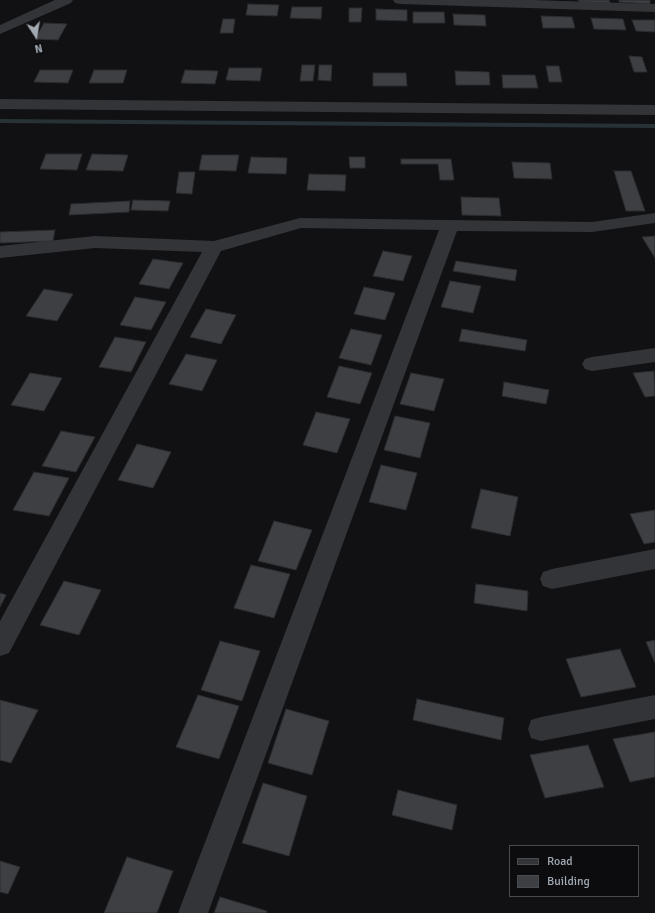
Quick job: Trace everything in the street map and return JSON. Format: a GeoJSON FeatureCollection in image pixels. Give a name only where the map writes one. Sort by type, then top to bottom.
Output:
{"type":"FeatureCollection","features":[{"type":"Feature","properties":{"kind":"street"},"geometry":{"type":"LineString","coordinates":[[0,30],[66,0]]}},
{"type":"Feature","properties":{"kind":"street"},"geometry":{"type":"LineString","coordinates":[[400,0],[655,8]]}},
{"type":"Feature","properties":{"kind":"street"},"geometry":{"type":"LineString","coordinates":[[0,104],[655,110]]}},
{"type":"Feature","properties":{"kind":"street"},"geometry":{"type":"LineString","coordinates":[[0,252],[95,242],[214,247],[300,223],[592,227],[655,218]]}},
{"type":"Feature","properties":{"kind":"street"},"geometry":{"type":"LineString","coordinates":[[193,913],[450,225]]}},
{"type":"Feature","properties":{"kind":"street"},"geometry":{"type":"LineString","coordinates":[[0,645],[214,247]]}},
{"type":"Feature","properties":{"kind":"street"},"geometry":{"type":"LineString","coordinates":[[592,364],[655,355]]}},
{"type":"Feature","properties":{"kind":"street"},"geometry":{"type":"LineString","coordinates":[[552,579],[655,559]]}},
{"type":"Feature","properties":{"kind":"street"},"geometry":{"type":"LineString","coordinates":[[542,729],[655,707]]}},
{"type":"Feature","properties":{"kind":"building"},"geometry":{"type":"Polygon","coordinates":[[[578,0],[609,0],[610,3],[579,2],[578,0]]]}},
{"type":"Feature","properties":{"kind":"building"},"geometry":{"type":"Polygon","coordinates":[[[619,0],[650,0],[650,4],[619,2],[619,0]]]}},
{"type":"Feature","properties":{"kind":"building"},"geometry":{"type":"Polygon","coordinates":[[[248,4],[279,5],[277,16],[246,15],[248,4]]]}},
{"type":"Feature","properties":{"kind":"building"},"geometry":{"type":"Polygon","coordinates":[[[292,7],[322,7],[321,19],[290,18],[292,7]]]}},
{"type":"Feature","properties":{"kind":"building"},"geometry":{"type":"Polygon","coordinates":[[[349,8],[362,8],[361,22],[349,22],[349,8]]]}},
{"type":"Feature","properties":{"kind":"building"},"geometry":{"type":"Polygon","coordinates":[[[376,9],[407,10],[407,21],[376,20],[376,9]]]}},
{"type":"Feature","properties":{"kind":"building"},"geometry":{"type":"Polygon","coordinates":[[[413,12],[444,12],[445,23],[413,23],[413,12]]]}},
{"type":"Feature","properties":{"kind":"building"},"geometry":{"type":"Polygon","coordinates":[[[453,14],[485,15],[486,26],[454,25],[453,14]]]}},
{"type":"Feature","properties":{"kind":"building"},"geometry":{"type":"Polygon","coordinates":[[[541,16],[572,17],[575,28],[543,28],[541,16]]]}},
{"type":"Feature","properties":{"kind":"building"},"geometry":{"type":"Polygon","coordinates":[[[591,18],[623,19],[626,30],[594,29],[591,18]]]}},
{"type":"Feature","properties":{"kind":"building"},"geometry":{"type":"Polygon","coordinates":[[[223,19],[235,19],[233,33],[220,33],[223,19]]]}},
{"type":"Feature","properties":{"kind":"building"},"geometry":{"type":"Polygon","coordinates":[[[632,20],[655,20],[655,32],[636,31],[632,20]]]}},
{"type":"Feature","properties":{"kind":"building"},"geometry":{"type":"Polygon","coordinates":[[[44,23],[67,24],[58,40],[35,39],[44,23]]]}},
{"type":"Feature","properties":{"kind":"building"},"geometry":{"type":"Polygon","coordinates":[[[629,56],[642,57],[647,72],[634,72],[629,56]]]}},
{"type":"Feature","properties":{"kind":"building"},"geometry":{"type":"Polygon","coordinates":[[[302,65],[315,65],[313,81],[300,81],[302,65]]]}},
{"type":"Feature","properties":{"kind":"building"},"geometry":{"type":"Polygon","coordinates":[[[319,65],[332,65],[331,81],[318,80],[319,65]]]}},
{"type":"Feature","properties":{"kind":"building"},"geometry":{"type":"Polygon","coordinates":[[[546,66],[559,66],[562,82],[549,82],[546,66]]]}},
{"type":"Feature","properties":{"kind":"building"},"geometry":{"type":"Polygon","coordinates":[[[229,68],[262,68],[260,81],[226,80],[229,68]]]}},
{"type":"Feature","properties":{"kind":"building"},"geometry":{"type":"Polygon","coordinates":[[[40,70],[73,70],[68,83],[34,82],[40,70]]]}},
{"type":"Feature","properties":{"kind":"building"},"geometry":{"type":"Polygon","coordinates":[[[94,70],[127,70],[123,83],[89,83],[94,70]]]}},
{"type":"Feature","properties":{"kind":"building"},"geometry":{"type":"Polygon","coordinates":[[[185,70],[218,71],[215,84],[181,83],[185,70]]]}},
{"type":"Feature","properties":{"kind":"building"},"geometry":{"type":"Polygon","coordinates":[[[455,71],[489,72],[490,85],[456,85],[455,71]]]}},
{"type":"Feature","properties":{"kind":"building"},"geometry":{"type":"Polygon","coordinates":[[[373,73],[406,73],[407,86],[373,86],[373,73]]]}},
{"type":"Feature","properties":{"kind":"building"},"geometry":{"type":"Polygon","coordinates":[[[502,75],[535,75],[538,88],[503,88],[502,75]]]}},
{"type":"Feature","properties":{"kind":"building"},"geometry":{"type":"Polygon","coordinates":[[[46,154],[82,154],[77,170],[40,169],[46,154]]]}},
{"type":"Feature","properties":{"kind":"building"},"geometry":{"type":"Polygon","coordinates":[[[92,154],[128,155],[123,171],[86,170],[92,154]]]}},
{"type":"Feature","properties":{"kind":"building"},"geometry":{"type":"Polygon","coordinates":[[[202,155],[239,155],[236,171],[199,170],[202,155]]]}},
{"type":"Feature","properties":{"kind":"building"},"geometry":{"type":"Polygon","coordinates":[[[251,157],[287,158],[286,174],[248,173],[251,157]]]}},
{"type":"Feature","properties":{"kind":"building"},"geometry":{"type":"Polygon","coordinates":[[[349,157],[365,157],[365,168],[350,168],[349,157]]]}},
{"type":"Feature","properties":{"kind":"building"},"geometry":{"type":"Polygon","coordinates":[[[401,159],[451,159],[454,180],[440,180],[438,164],[401,164],[401,159]]]}},
{"type":"Feature","properties":{"kind":"building"},"geometry":{"type":"Polygon","coordinates":[[[512,162],[550,163],[552,179],[514,178],[512,162]]]}},
{"type":"Feature","properties":{"kind":"building"},"geometry":{"type":"Polygon","coordinates":[[[614,171],[631,171],[645,211],[626,211],[614,171]]]}},
{"type":"Feature","properties":{"kind":"building"},"geometry":{"type":"Polygon","coordinates":[[[179,172],[195,172],[192,194],[176,193],[179,172]]]}},
{"type":"Feature","properties":{"kind":"building"},"geometry":{"type":"Polygon","coordinates":[[[309,174],[346,175],[345,191],[307,190],[309,174]]]}},
{"type":"Feature","properties":{"kind":"building"},"geometry":{"type":"Polygon","coordinates":[[[461,197],[499,198],[501,216],[462,215],[461,197]]]}},
{"type":"Feature","properties":{"kind":"building"},"geometry":{"type":"Polygon","coordinates":[[[133,200],[170,201],[168,211],[131,210],[133,200]]]}},
{"type":"Feature","properties":{"kind":"building"},"geometry":{"type":"Polygon","coordinates":[[[130,201],[129,212],[69,215],[71,204],[130,201]]]}},
{"type":"Feature","properties":{"kind":"building"},"geometry":{"type":"Polygon","coordinates":[[[55,230],[53,241],[0,243],[0,232],[55,230]]]}},
{"type":"Feature","properties":{"kind":"building"},"geometry":{"type":"Polygon","coordinates":[[[655,236],[655,258],[642,237],[655,236]]]}},
{"type":"Feature","properties":{"kind":"building"},"geometry":{"type":"Polygon","coordinates":[[[383,251],[412,256],[403,281],[373,276],[383,251]]]}},
{"type":"Feature","properties":{"kind":"building"},"geometry":{"type":"Polygon","coordinates":[[[153,259],[183,263],[169,289],[139,284],[153,259]]]}},
{"type":"Feature","properties":{"kind":"building"},"geometry":{"type":"Polygon","coordinates":[[[456,261],[517,270],[515,281],[453,271],[456,261]]]}},
{"type":"Feature","properties":{"kind":"building"},"geometry":{"type":"Polygon","coordinates":[[[450,281],[481,286],[473,313],[441,307],[450,281]]]}},
{"type":"Feature","properties":{"kind":"building"},"geometry":{"type":"Polygon","coordinates":[[[364,287],[395,293],[385,320],[354,314],[364,287]]]}},
{"type":"Feature","properties":{"kind":"building"},"geometry":{"type":"Polygon","coordinates":[[[44,289],[73,294],[57,321],[26,316],[44,289]]]}},
{"type":"Feature","properties":{"kind":"building"},"geometry":{"type":"Polygon","coordinates":[[[135,297],[166,302],[151,330],[120,325],[135,297]]]}},
{"type":"Feature","properties":{"kind":"building"},"geometry":{"type":"Polygon","coordinates":[[[206,309],[236,315],[221,344],[190,337],[206,309]]]}},
{"type":"Feature","properties":{"kind":"building"},"geometry":{"type":"Polygon","coordinates":[[[351,329],[382,335],[371,365],[339,358],[351,329]]]}},
{"type":"Feature","properties":{"kind":"building"},"geometry":{"type":"Polygon","coordinates":[[[462,329],[527,340],[525,351],[459,341],[462,329]]]}},
{"type":"Feature","properties":{"kind":"building"},"geometry":{"type":"Polygon","coordinates":[[[115,337],[146,342],[131,372],[99,367],[115,337]]]}},
{"type":"Feature","properties":{"kind":"building"},"geometry":{"type":"Polygon","coordinates":[[[186,354],[217,360],[202,391],[169,384],[186,354]]]}},
{"type":"Feature","properties":{"kind":"building"},"geometry":{"type":"Polygon","coordinates":[[[339,366],[372,373],[360,404],[327,397],[339,366]]]}},
{"type":"Feature","properties":{"kind":"building"},"geometry":{"type":"Polygon","coordinates":[[[654,371],[655,396],[645,397],[633,373],[654,371]]]}},
{"type":"Feature","properties":{"kind":"building"},"geometry":{"type":"Polygon","coordinates":[[[30,373],[62,378],[44,411],[11,405],[30,373]]]}},
{"type":"Feature","properties":{"kind":"building"},"geometry":{"type":"Polygon","coordinates":[[[411,373],[444,379],[434,411],[400,404],[411,373]]]}},
{"type":"Feature","properties":{"kind":"building"},"geometry":{"type":"Polygon","coordinates":[[[504,382],[549,390],[546,404],[502,396],[504,382]]]}},
{"type":"Feature","properties":{"kind":"building"},"geometry":{"type":"Polygon","coordinates":[[[316,412],[350,419],[337,453],[303,445],[316,412]]]}},
{"type":"Feature","properties":{"kind":"building"},"geometry":{"type":"Polygon","coordinates":[[[395,416],[430,423],[420,458],[384,450],[395,416]]]}},
{"type":"Feature","properties":{"kind":"building"},"geometry":{"type":"Polygon","coordinates":[[[61,431],[95,437],[76,472],[42,466],[61,431]]]}},
{"type":"Feature","properties":{"kind":"building"},"geometry":{"type":"Polygon","coordinates":[[[137,444],[171,452],[153,488],[118,480],[137,444]]]}},
{"type":"Feature","properties":{"kind":"building"},"geometry":{"type":"Polygon","coordinates":[[[381,465],[417,473],[406,510],[369,502],[381,465]]]}},
{"type":"Feature","properties":{"kind":"building"},"geometry":{"type":"Polygon","coordinates":[[[34,472],[69,478],[49,516],[13,510],[34,472]]]}},
{"type":"Feature","properties":{"kind":"building"},"geometry":{"type":"Polygon","coordinates":[[[481,489],[518,497],[510,536],[471,528],[481,489]]]}},
{"type":"Feature","properties":{"kind":"building"},"geometry":{"type":"Polygon","coordinates":[[[655,510],[655,542],[644,544],[630,514],[655,510]]]}},
{"type":"Feature","properties":{"kind":"building"},"geometry":{"type":"Polygon","coordinates":[[[274,521],[312,530],[296,570],[258,561],[274,521]]]}},
{"type":"Feature","properties":{"kind":"building"},"geometry":{"type":"Polygon","coordinates":[[[251,565],[290,574],[274,618],[234,608],[251,565]]]}},
{"type":"Feature","properties":{"kind":"building"},"geometry":{"type":"Polygon","coordinates":[[[64,581],[101,590],[79,635],[40,625],[64,581]]]}},
{"type":"Feature","properties":{"kind":"building"},"geometry":{"type":"Polygon","coordinates":[[[476,584],[528,591],[527,611],[474,603],[476,584]]]}},
{"type":"Feature","properties":{"kind":"building"},"geometry":{"type":"Polygon","coordinates":[[[0,593],[6,595],[0,607],[0,593]]]}},
{"type":"Feature","properties":{"kind":"building"},"geometry":{"type":"Polygon","coordinates":[[[655,640],[655,663],[646,642],[655,640]]]}},
{"type":"Feature","properties":{"kind":"building"},"geometry":{"type":"Polygon","coordinates":[[[220,641],[260,651],[242,701],[201,690],[220,641]]]}},
{"type":"Feature","properties":{"kind":"building"},"geometry":{"type":"Polygon","coordinates":[[[620,649],[636,687],[581,697],[566,659],[620,649]]]}},
{"type":"Feature","properties":{"kind":"building"},"geometry":{"type":"Polygon","coordinates":[[[198,695],[239,706],[219,759],[176,747],[198,695]]]}},
{"type":"Feature","properties":{"kind":"building"},"geometry":{"type":"Polygon","coordinates":[[[417,699],[504,718],[501,740],[413,720],[417,699]]]}},
{"type":"Feature","properties":{"kind":"building"},"geometry":{"type":"Polygon","coordinates":[[[0,700],[38,710],[11,763],[0,760],[0,700]]]}},
{"type":"Feature","properties":{"kind":"building"},"geometry":{"type":"Polygon","coordinates":[[[286,709],[329,721],[312,775],[268,763],[286,709]]]}},
{"type":"Feature","properties":{"kind":"building"},"geometry":{"type":"Polygon","coordinates":[[[655,732],[655,777],[630,782],[613,739],[655,732]]]}},
{"type":"Feature","properties":{"kind":"building"},"geometry":{"type":"Polygon","coordinates":[[[588,745],[604,787],[545,798],[530,755],[588,745]]]}},
{"type":"Feature","properties":{"kind":"building"},"geometry":{"type":"Polygon","coordinates":[[[263,783],[307,796],[289,856],[242,843],[263,783]]]}},
{"type":"Feature","properties":{"kind":"building"},"geometry":{"type":"Polygon","coordinates":[[[398,790],[457,805],[452,830],[392,815],[398,790]]]}},
{"type":"Feature","properties":{"kind":"building"},"geometry":{"type":"Polygon","coordinates":[[[127,857],[173,871],[157,913],[104,913],[127,857]]]}},
{"type":"Feature","properties":{"kind":"building"},"geometry":{"type":"Polygon","coordinates":[[[0,861],[20,867],[8,894],[0,892],[0,861]]]}},
{"type":"Feature","properties":{"kind":"building"},"geometry":{"type":"Polygon","coordinates":[[[220,897],[267,911],[266,913],[214,913],[220,897]]]}},
{"type":"Feature","properties":{"kind":"waterway"},"geometry":{"type":"LineString","coordinates":[[0,121],[655,126]]}}]}
